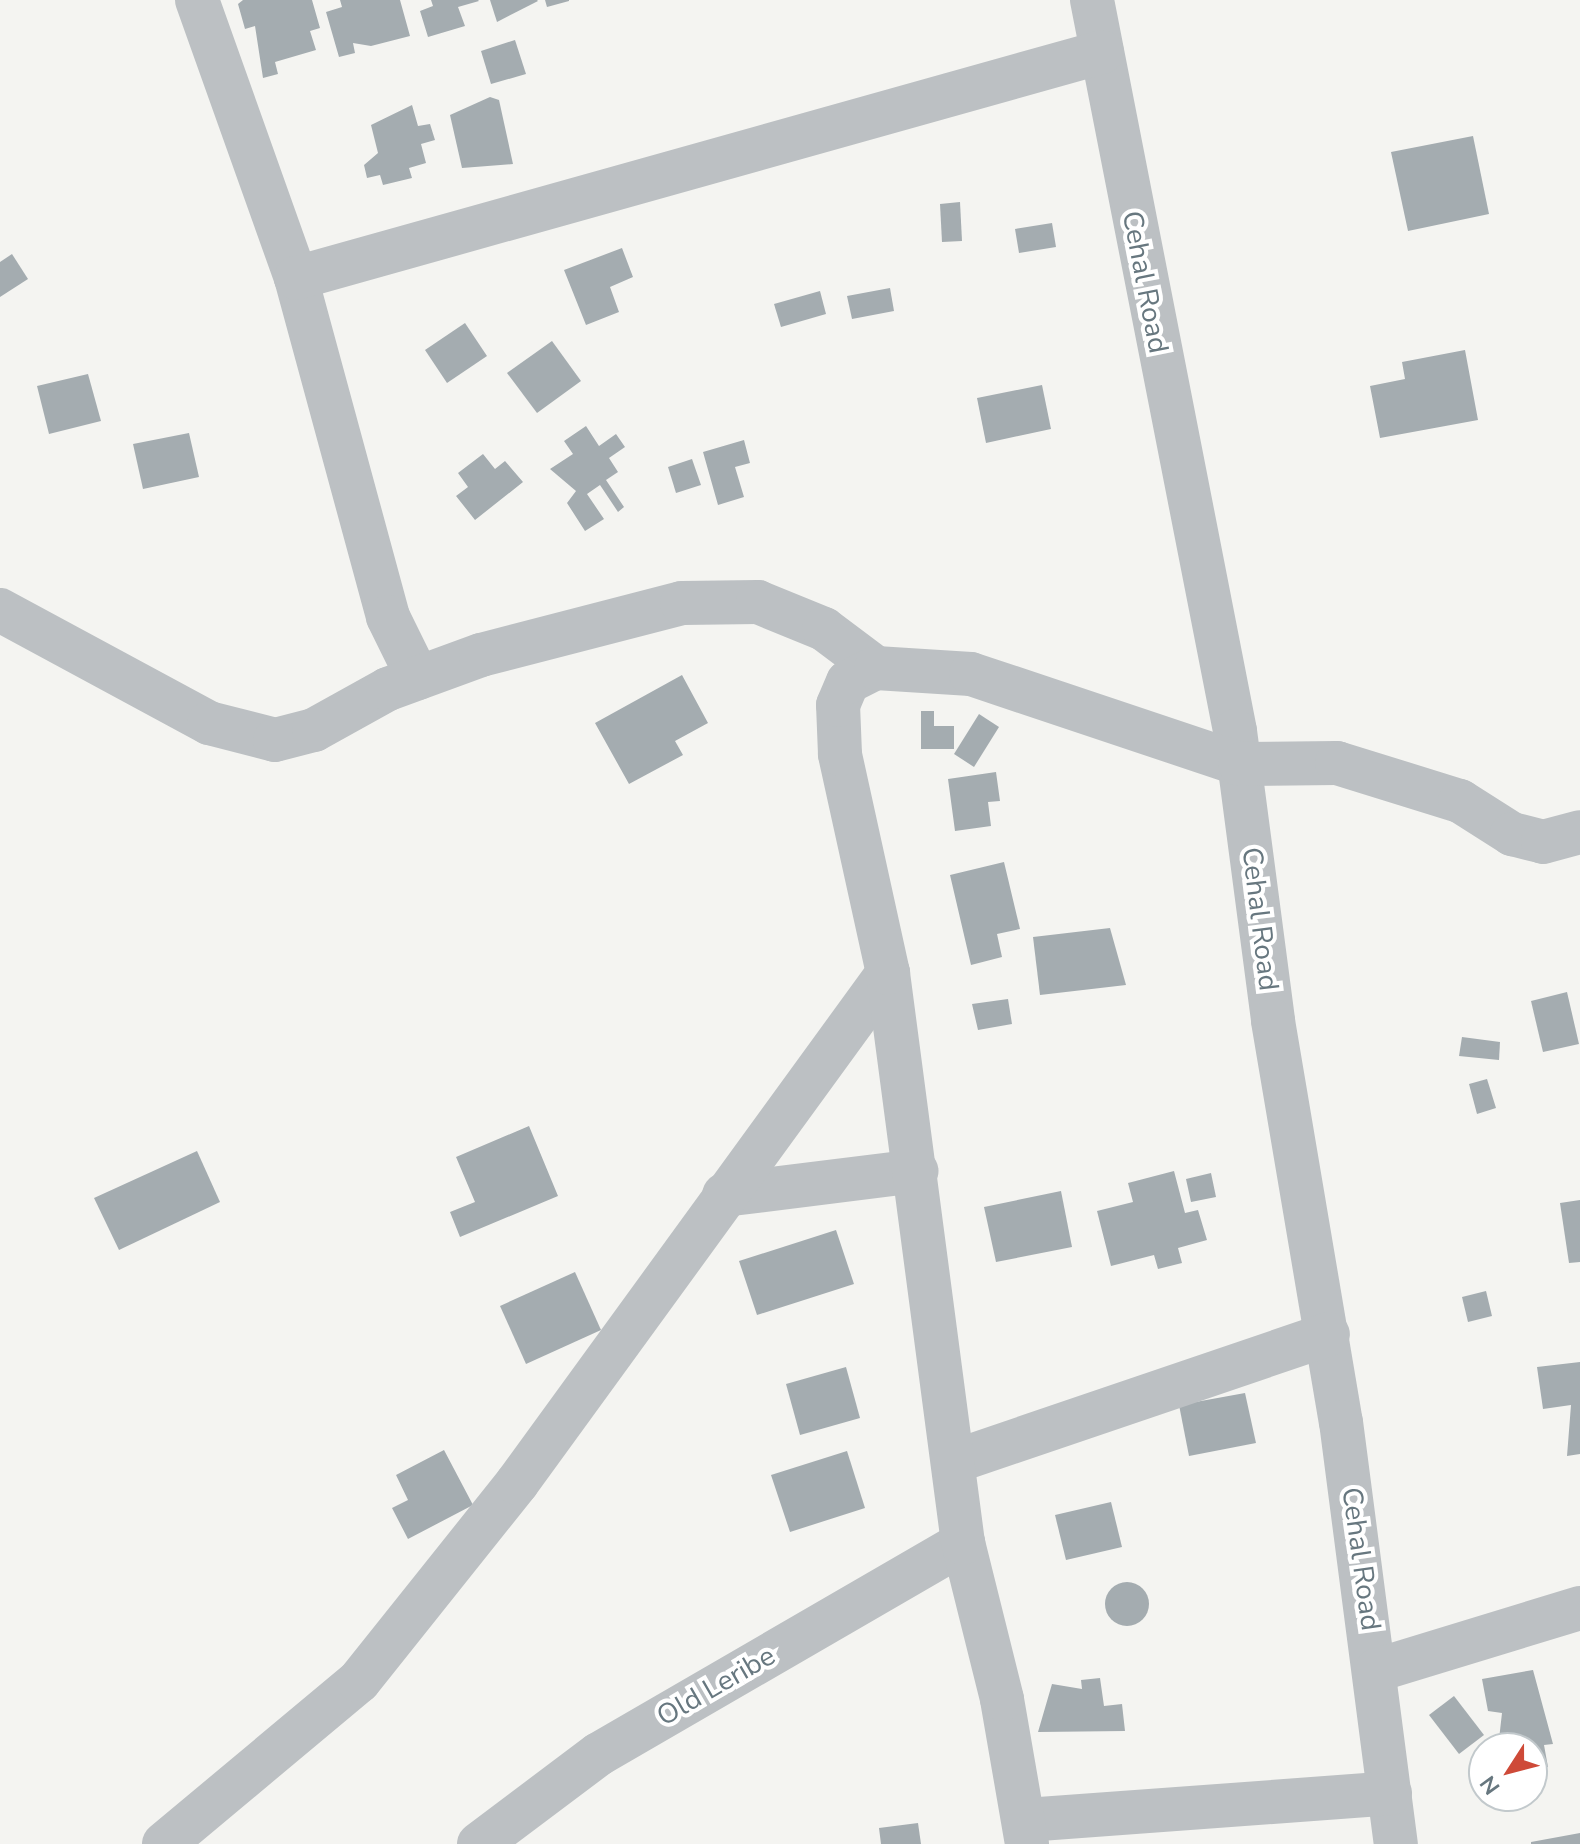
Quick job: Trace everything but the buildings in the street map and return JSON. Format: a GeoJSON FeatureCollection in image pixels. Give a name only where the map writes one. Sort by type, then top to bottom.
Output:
{"type":"FeatureCollection","features":[{"type":"Feature","properties":{"kind":"street"},"geometry":{"type":"LineString","coordinates":[[197,0],[296,278],[388,617],[418,678]]}},
{"type":"Feature","properties":{"kind":"street","name":"Cehal Road"},"geometry":{"type":"LineString","coordinates":[[1092,0],[1240,764],[1273,1021],[1328,1334],[1377,1670],[1396,1844]]}},
{"type":"Feature","properties":{"kind":"street"},"geometry":{"type":"LineString","coordinates":[[296,278],[1102,52]]}},
{"type":"Feature","properties":{"kind":"street"},"geometry":{"type":"LineString","coordinates":[[0,610],[209,723],[275,740],[314,730],[418,678],[682,603],[758,602],[824,629],[876,668],[1003,682],[1240,764],[1337,763],[1460,801],[1512,834],[1543,842],[1580,832]]}},
{"type":"Feature","properties":{"kind":"street"},"geometry":{"type":"LineString","coordinates":[[876,668],[848,682],[838,705],[840,754],[888,973],[917,1171],[963,1543],[1027,1832],[1390,1793]]}},
{"type":"Feature","properties":{"kind":"street"},"geometry":{"type":"LineString","coordinates":[[164,1844],[359,1681],[517,1483],[888,973]]}},
{"type":"Feature","properties":{"kind":"street"},"geometry":{"type":"LineString","coordinates":[[724,1195],[917,1171]]}},
{"type":"Feature","properties":{"kind":"street"},"geometry":{"type":"LineString","coordinates":[[953,1462],[1328,1334]]}},
{"type":"Feature","properties":{"kind":"street","name":"Old Leribe"},"geometry":{"type":"LineString","coordinates":[[479,1844],[599,1754],[963,1543]]}},
{"type":"Feature","properties":{"kind":"street"},"geometry":{"type":"LineString","coordinates":[[1377,1670],[1580,1608]]}}]}
